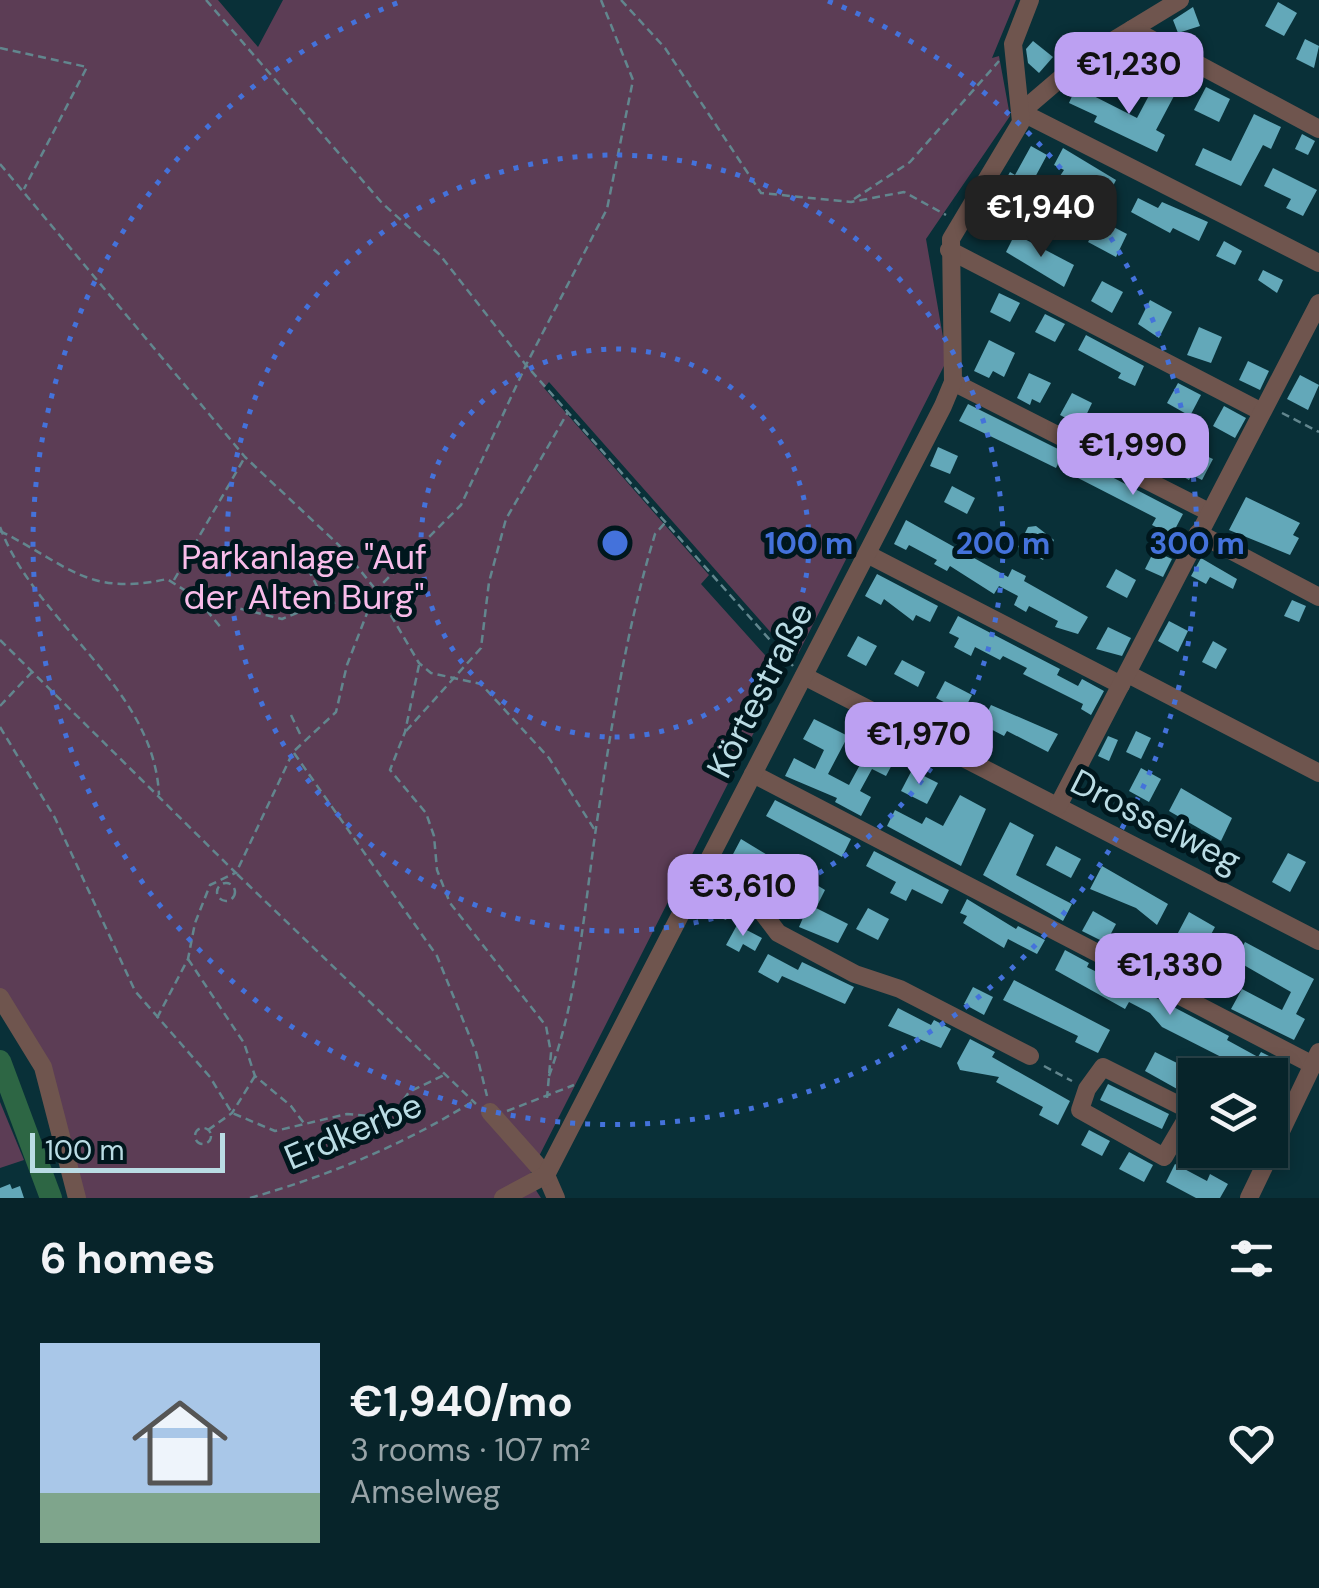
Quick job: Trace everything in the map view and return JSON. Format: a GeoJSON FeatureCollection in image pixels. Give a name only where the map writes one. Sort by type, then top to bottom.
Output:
{"type":"FeatureCollection","features":[{"type":"Feature","properties":{"kind":"street","name":"Körtestraße"},"geometry":{"type":"LineString","coordinates":[[546,1175],[954,382],[949,250],[964,214],[1017,134],[1021,112],[1013,44],[1030,0]]}},
{"type":"Feature","properties":{"kind":"street"},"geometry":{"type":"LineString","coordinates":[[1180,0],[1083,60],[1021,112],[1319,264]]}},
{"type":"Feature","properties":{"kind":"street"},"geometry":{"type":"LineString","coordinates":[[1132,28],[1319,128]]}},
{"type":"Feature","properties":{"kind":"street"},"geometry":{"type":"LineString","coordinates":[[949,250],[1265,408]]}},
{"type":"Feature","properties":{"kind":"street"},"geometry":{"type":"LineString","coordinates":[[1058,806],[1319,302]]}},
{"type":"Feature","properties":{"kind":"street"},"geometry":{"type":"LineString","coordinates":[[954,382],[1209,512]]}},
{"type":"Feature","properties":{"kind":"street"},"geometry":{"type":"LineString","coordinates":[[1198,533],[1319,597]]}},
{"type":"Feature","properties":{"kind":"street"},"geometry":{"type":"LineString","coordinates":[[866,554],[1319,773]]}},
{"type":"Feature","properties":{"kind":"street","name":"Drosselweg"},"geometry":{"type":"LineString","coordinates":[[804,676],[1319,941]]}},
{"type":"Feature","properties":{"kind":"street"},"geometry":{"type":"LineString","coordinates":[[753,774],[1313,1064]]}},
{"type":"Feature","properties":{"kind":"street"},"geometry":{"type":"LineString","coordinates":[[702,874],[753,900],[778,932],[855,974],[900,990],[1030,1056]]}},
{"type":"Feature","properties":{"kind":"street"},"geometry":{"type":"LineString","coordinates":[[0,997],[43,1067],[77,1198]]}},
{"type":"Feature","properties":{"kind":"street"},"geometry":{"type":"LineString","coordinates":[[1313,1064],[1319,1097]]}},
{"type":"Feature","properties":{"kind":"street"},"geometry":{"type":"LineString","coordinates":[[1288,1115],[1313,1064]]}},
{"type":"Feature","properties":{"kind":"street"},"geometry":{"type":"LineString","coordinates":[[1178,1104],[1103,1067],[1087,1088],[1080,1110],[1164,1157],[1178,1135]]}},
{"type":"Feature","properties":{"kind":"street"},"geometry":{"type":"LineString","coordinates":[[490,1112],[546,1175],[556,1198]]}},
{"type":"Feature","properties":{"kind":"street"},"geometry":{"type":"LineString","coordinates":[[1249,1198],[1263,1168]]}},
{"type":"Feature","properties":{"kind":"street"},"geometry":{"type":"LineString","coordinates":[[503,1198],[546,1175]]}},
{"type":"Feature","properties":{"kind":"path"},"geometry":{"type":"LineString","coordinates":[[206,0],[382,203],[440,255],[526,364],[804,676]]}},
{"type":"Feature","properties":{"kind":"path"},"geometry":{"type":"LineString","coordinates":[[197,598],[282,619],[359,600],[376,590],[462,504],[526,364],[607,209],[633,80],[602,0]]}},
{"type":"Feature","properties":{"kind":"path"},"geometry":{"type":"LineString","coordinates":[[621,0],[665,48],[761,193],[851,202],[904,192],[947,216]]}},
{"type":"Feature","properties":{"kind":"path"},"geometry":{"type":"LineString","coordinates":[[851,202],[910,162],[1013,44]]}},
{"type":"Feature","properties":{"kind":"path"},"geometry":{"type":"LineString","coordinates":[[0,48],[87,66],[24,190]]}},
{"type":"Feature","properties":{"kind":"path"},"geometry":{"type":"LineString","coordinates":[[0,164],[245,457],[342,549],[376,590],[419,663],[431,674],[481,684],[577,796],[596,832]]}},
{"type":"Feature","properties":{"kind":"path"},"geometry":{"type":"LineString","coordinates":[[1265,408],[1319,432]]}},
{"type":"Feature","properties":{"kind":"path"},"geometry":{"type":"LineString","coordinates":[[406,732],[481,648],[489,582],[506,519],[568,410]]}},
{"type":"Feature","properties":{"kind":"path"},"geometry":{"type":"LineString","coordinates":[[173,581],[245,457]]}},
{"type":"Feature","properties":{"kind":"path"},"geometry":{"type":"LineString","coordinates":[[549,1076],[563,1038],[579,956],[630,630],[655,534],[666,522]]}},
{"type":"Feature","properties":{"kind":"path"},"geometry":{"type":"LineString","coordinates":[[0,530],[49,554],[85,581],[173,581],[197,598],[223,630]]}},
{"type":"Feature","properties":{"kind":"path"},"geometry":{"type":"LineString","coordinates":[[0,530],[36,596],[110,682],[142,730],[158,767],[159,796]]}},
{"type":"Feature","properties":{"kind":"path"},"geometry":{"type":"LineString","coordinates":[[302,556],[326,606]]}},
{"type":"Feature","properties":{"kind":"path"},"geometry":{"type":"LineString","coordinates":[[230,884],[294,752],[303,739],[336,712],[347,665],[376,590]]}},
{"type":"Feature","properties":{"kind":"path"},"geometry":{"type":"LineString","coordinates":[[0,640],[472,1102],[490,1112],[516,1110],[581,1080]]}},
{"type":"Feature","properties":{"kind":"path"},"geometry":{"type":"LineString","coordinates":[[419,663],[406,732],[390,770],[426,813],[434,836],[437,870],[450,903],[538,1010],[549,1037],[547,1098]]}},
{"type":"Feature","properties":{"kind":"path"},"geometry":{"type":"LineString","coordinates":[[0,706],[34,670]]}},
{"type":"Feature","properties":{"kind":"path"},"geometry":{"type":"LineString","coordinates":[[291,715],[303,739]]}},
{"type":"Feature","properties":{"kind":"path"},"geometry":{"type":"LineString","coordinates":[[0,726],[55,818],[134,991],[210,1077],[232,1113],[275,1131],[347,1114],[380,1117],[398,1108],[410,1092],[444,1075]]}},
{"type":"Feature","properties":{"kind":"path"},"geometry":{"type":"LineString","coordinates":[[294,752],[437,956],[476,1052],[490,1112]]}},
{"type":"Feature","properties":{"kind":"path"},"geometry":{"type":"LineString","coordinates":[[156,1018],[188,959],[210,885],[236,873]]}},
{"type":"Feature","properties":{"kind":"path"},"geometry":{"type":"LineString","coordinates":[[188,959],[244,1043],[254,1076],[291,1106],[306,1126]]}},
{"type":"Feature","properties":{"kind":"path"},"geometry":{"type":"LineString","coordinates":[[1030,1056],[1087,1088]]}},
{"type":"Feature","properties":{"kind":"path"},"geometry":{"type":"LineString","coordinates":[[208,1130],[232,1113],[254,1076]]}},
{"type":"Feature","properties":{"kind":"path","name":"Erdkerbe"},"geometry":{"type":"LineString","coordinates":[[250,1198],[329,1175],[410,1140],[472,1102]]}},
{"type":"Feature","properties":{"kind":"green space","name":"Parkanlage \"Auf der Alten Burg\""},"geometry":{"type":"Polygon","coordinates":[[[0,0],[218,0],[258,47],[283,0],[1016,0],[992,58],[999,56],[1010,116],[926,239],[947,360],[798,654],[790,654],[549,382],[544,388],[709,575],[701,584],[783,675],[528,1178],[541,1198],[81,1198],[47,1065],[0,989],[0,0]]]}},
{"type":"Feature","properties":{"kind":"green space"},"geometry":{"type":"Polygon","coordinates":[[[0,1102],[24,1160],[0,1168],[0,1102]]]}},
{"type":"Feature","properties":{"kind":"building"},"geometry":{"type":"Polygon","coordinates":[[[1278,2],[1297,13],[1284,36],[1265,26],[1278,2]]]}},
{"type":"Feature","properties":{"kind":"building"},"geometry":{"type":"Polygon","coordinates":[[[1193,7],[1200,26],[1178,33],[1173,20],[1193,7]]]}},
{"type":"Feature","properties":{"kind":"building"},"geometry":{"type":"Polygon","coordinates":[[[1305,39],[1319,46],[1314,68],[1296,59],[1305,39]]]}},
{"type":"Feature","properties":{"kind":"building"},"geometry":{"type":"Polygon","coordinates":[[[1033,41],[1053,57],[1039,73],[1028,63],[1026,49],[1033,41]]]}},
{"type":"Feature","properties":{"kind":"building"},"geometry":{"type":"Polygon","coordinates":[[[1137,50],[1155,58],[1147,76],[1129,67],[1137,50]]]}},
{"type":"Feature","properties":{"kind":"building"},"geometry":{"type":"Polygon","coordinates":[[[1154,86],[1174,96],[1156,130],[1165,135],[1157,152],[1094,122],[1097,116],[1069,103],[1076,87],[1137,118],[1154,86]]]}},
{"type":"Feature","properties":{"kind":"building"},"geometry":{"type":"Polygon","coordinates":[[[1206,87],[1230,99],[1219,122],[1194,110],[1206,87]]]}},
{"type":"Feature","properties":{"kind":"building"},"geometry":{"type":"Polygon","coordinates":[[[1254,114],[1281,127],[1271,149],[1263,145],[1241,186],[1195,165],[1203,148],[1231,161],[1254,114]]]}},
{"type":"Feature","properties":{"kind":"building"},"geometry":{"type":"Polygon","coordinates":[[[1302,134],[1315,141],[1308,155],[1295,149],[1302,134]]]}},
{"type":"Feature","properties":{"kind":"building"},"geometry":{"type":"Polygon","coordinates":[[[1031,146],[1047,155],[1019,207],[997,195],[1010,172],[1015,175],[1031,146]]]}},
{"type":"Feature","properties":{"kind":"building"},"geometry":{"type":"Polygon","coordinates":[[[1063,148],[1116,180],[1104,204],[1060,176],[1064,170],[1054,165],[1063,148]]]}},
{"type":"Feature","properties":{"kind":"building"},"geometry":{"type":"Polygon","coordinates":[[[1273,168],[1317,190],[1303,216],[1286,208],[1291,199],[1264,186],[1273,168]]]}},
{"type":"Feature","properties":{"kind":"building"},"geometry":{"type":"Polygon","coordinates":[[[1138,198],[1158,208],[1162,202],[1208,222],[1199,241],[1173,228],[1170,233],[1131,212],[1138,198]]]}},
{"type":"Feature","properties":{"kind":"building"},"geometry":{"type":"Polygon","coordinates":[[[1100,220],[1127,234],[1116,257],[1088,242],[1100,220]]]}},
{"type":"Feature","properties":{"kind":"building"},"geometry":{"type":"Polygon","coordinates":[[[1015,234],[1074,265],[1064,287],[1006,252],[1015,234]]]}},
{"type":"Feature","properties":{"kind":"building"},"geometry":{"type":"Polygon","coordinates":[[[1224,241],[1242,251],[1235,265],[1216,256],[1224,241]]]}},
{"type":"Feature","properties":{"kind":"building"},"geometry":{"type":"Polygon","coordinates":[[[1263,270],[1283,280],[1277,293],[1258,280],[1263,270]]]}},
{"type":"Feature","properties":{"kind":"building"},"geometry":{"type":"Polygon","coordinates":[[[1102,281],[1123,292],[1112,313],[1091,301],[1102,281]]]}},
{"type":"Feature","properties":{"kind":"building"},"geometry":{"type":"Polygon","coordinates":[[[999,293],[1020,303],[1010,322],[990,312],[999,293]]]}},
{"type":"Feature","properties":{"kind":"building"},"geometry":{"type":"Polygon","coordinates":[[[1150,300],[1172,312],[1159,338],[1138,324],[1150,300]]]}},
{"type":"Feature","properties":{"kind":"building"},"geometry":{"type":"Polygon","coordinates":[[[1045,314],[1065,324],[1055,342],[1035,332],[1045,314]]]}},
{"type":"Feature","properties":{"kind":"building"},"geometry":{"type":"Polygon","coordinates":[[[1199,327],[1222,337],[1211,363],[1187,355],[1199,327]]]}},
{"type":"Feature","properties":{"kind":"building"},"geometry":{"type":"Polygon","coordinates":[[[1086,335],[1144,366],[1135,386],[1118,378],[1121,373],[1078,350],[1086,335]]]}},
{"type":"Feature","properties":{"kind":"building"},"geometry":{"type":"Polygon","coordinates":[[[989,340],[1015,353],[1004,377],[993,371],[989,378],[974,371],[989,340]]]}},
{"type":"Feature","properties":{"kind":"building"},"geometry":{"type":"Polygon","coordinates":[[[1248,361],[1269,371],[1260,390],[1239,380],[1248,361]]]}},
{"type":"Feature","properties":{"kind":"building"},"geometry":{"type":"Polygon","coordinates":[[[1029,373],[1051,383],[1040,403],[1032,399],[1030,405],[1017,398],[1029,373]]]}},
{"type":"Feature","properties":{"kind":"building"},"geometry":{"type":"Polygon","coordinates":[[[1300,375],[1319,385],[1308,410],[1287,399],[1300,375]]]}},
{"type":"Feature","properties":{"kind":"building"},"geometry":{"type":"Polygon","coordinates":[[[1178,383],[1201,395],[1190,416],[1167,403],[1178,383]]]}},
{"type":"Feature","properties":{"kind":"building"},"geometry":{"type":"Polygon","coordinates":[[[1072,393],[1092,403],[1081,426],[1060,415],[1072,393]]]}},
{"type":"Feature","properties":{"kind":"building"},"geometry":{"type":"Polygon","coordinates":[[[968,404],[1064,452],[1056,468],[959,421],[968,404]]]}},
{"type":"Feature","properties":{"kind":"building"},"geometry":{"type":"Polygon","coordinates":[[[1224,406],[1246,418],[1235,438],[1213,426],[1224,406]]]}},
{"type":"Feature","properties":{"kind":"building"},"geometry":{"type":"Polygon","coordinates":[[[1118,417],[1213,459],[1202,480],[1192,475],[1189,480],[1178,474],[1181,469],[1106,441],[1118,417]]]}},
{"type":"Feature","properties":{"kind":"building"},"geometry":{"type":"Polygon","coordinates":[[[938,447],[958,456],[950,474],[930,466],[938,447]]]}},
{"type":"Feature","properties":{"kind":"building"},"geometry":{"type":"Polygon","coordinates":[[[1085,463],[1183,514],[1172,535],[1152,525],[1156,518],[1078,478],[1085,463]]]}},
{"type":"Feature","properties":{"kind":"building"},"geometry":{"type":"Polygon","coordinates":[[[952,486],[975,498],[967,514],[944,502],[952,486]]]}},
{"type":"Feature","properties":{"kind":"building"},"geometry":{"type":"Polygon","coordinates":[[[1246,497],[1300,523],[1293,535],[1299,538],[1290,555],[1229,530],[1246,497]]]}},
{"type":"Feature","properties":{"kind":"building"},"geometry":{"type":"Polygon","coordinates":[[[906,520],[1008,577],[1012,569],[1026,576],[1024,581],[1088,617],[1078,634],[1055,627],[1058,621],[1029,606],[1026,612],[1014,605],[1018,596],[999,586],[994,594],[950,566],[947,571],[934,564],[937,560],[909,545],[906,550],[894,544],[906,520]]]}},
{"type":"Feature","properties":{"kind":"building"},"geometry":{"type":"Polygon","coordinates":[[[1036,526],[1054,540],[1043,560],[1018,547],[1028,527],[1036,526]]]}},
{"type":"Feature","properties":{"kind":"building"},"geometry":{"type":"Polygon","coordinates":[[[1154,551],[1172,559],[1163,577],[1145,569],[1154,551]]]}},
{"type":"Feature","properties":{"kind":"building"},"geometry":{"type":"Polygon","coordinates":[[[1201,558],[1237,579],[1233,589],[1210,577],[1206,584],[1191,576],[1201,558]]]}},
{"type":"Feature","properties":{"kind":"building"},"geometry":{"type":"Polygon","coordinates":[[[1116,569],[1136,580],[1127,598],[1106,587],[1116,569]]]}},
{"type":"Feature","properties":{"kind":"building"},"geometry":{"type":"Polygon","coordinates":[[[877,574],[938,606],[930,622],[916,615],[913,621],[884,599],[881,605],[865,596],[877,574]]]}},
{"type":"Feature","properties":{"kind":"building"},"geometry":{"type":"Polygon","coordinates":[[[1292,600],[1306,606],[1299,622],[1284,616],[1292,600]]]}},
{"type":"Feature","properties":{"kind":"building"},"geometry":{"type":"Polygon","coordinates":[[[958,616],[1060,669],[1057,675],[1078,686],[1082,679],[1104,691],[1091,715],[1081,709],[1083,704],[1023,674],[1027,668],[1003,656],[1000,660],[975,647],[971,656],[954,647],[959,638],[949,633],[958,616]]]}},
{"type":"Feature","properties":{"kind":"building"},"geometry":{"type":"Polygon","coordinates":[[[1169,621],[1188,631],[1178,652],[1158,641],[1169,621]]]}},
{"type":"Feature","properties":{"kind":"building"},"geometry":{"type":"Polygon","coordinates":[[[1108,627],[1131,638],[1122,656],[1096,649],[1108,627]]]}},
{"type":"Feature","properties":{"kind":"building"},"geometry":{"type":"Polygon","coordinates":[[[858,636],[877,646],[866,666],[847,656],[858,636]]]}},
{"type":"Feature","properties":{"kind":"building"},"geometry":{"type":"Polygon","coordinates":[[[1213,641],[1227,649],[1216,669],[1202,662],[1213,641]]]}},
{"type":"Feature","properties":{"kind":"building"},"geometry":{"type":"Polygon","coordinates":[[[902,660],[925,672],[918,687],[894,674],[902,660]]]}},
{"type":"Feature","properties":{"kind":"building"},"geometry":{"type":"Polygon","coordinates":[[[945,681],[972,695],[963,712],[936,698],[945,681]]]}},
{"type":"Feature","properties":{"kind":"building"},"geometry":{"type":"Polygon","coordinates":[[[991,705],[1058,734],[1048,752],[1007,731],[1004,736],[981,724],[991,705]]]}},
{"type":"Feature","properties":{"kind":"building"},"geometry":{"type":"Polygon","coordinates":[[[814,719],[848,736],[828,774],[849,785],[869,748],[894,761],[886,776],[872,769],[860,791],[871,797],[861,816],[835,802],[837,798],[785,776],[794,758],[815,769],[824,750],[803,739],[814,719]]]}},
{"type":"Feature","properties":{"kind":"building"},"geometry":{"type":"Polygon","coordinates":[[[1136,731],[1151,738],[1141,759],[1126,752],[1136,731]]]}},
{"type":"Feature","properties":{"kind":"building"},"geometry":{"type":"Polygon","coordinates":[[[1108,736],[1118,740],[1109,761],[1098,756],[1108,736]]]}},
{"type":"Feature","properties":{"kind":"building"},"geometry":{"type":"Polygon","coordinates":[[[1141,768],[1161,779],[1149,802],[1129,791],[1141,768]]]}},
{"type":"Feature","properties":{"kind":"building"},"geometry":{"type":"Polygon","coordinates":[[[912,770],[938,783],[927,804],[901,791],[912,770]]]}},
{"type":"Feature","properties":{"kind":"building"},"geometry":{"type":"Polygon","coordinates":[[[1181,788],[1232,818],[1221,841],[1169,811],[1181,788]]]}},
{"type":"Feature","properties":{"kind":"building"},"geometry":{"type":"Polygon","coordinates":[[[960,795],[986,809],[961,866],[887,826],[895,810],[922,824],[926,817],[943,826],[960,795]]]}},
{"type":"Feature","properties":{"kind":"building"},"geometry":{"type":"Polygon","coordinates":[[[775,800],[851,839],[842,857],[766,816],[775,800]]]}},
{"type":"Feature","properties":{"kind":"building"},"geometry":{"type":"Polygon","coordinates":[[[1010,822],[1034,835],[1016,875],[1072,904],[1063,921],[983,875],[1010,822]]]}},
{"type":"Feature","properties":{"kind":"building"},"geometry":{"type":"Polygon","coordinates":[[[741,839],[825,890],[816,908],[848,924],[838,943],[799,927],[806,911],[788,902],[794,891],[732,856],[741,839]]]}},
{"type":"Feature","properties":{"kind":"building"},"geometry":{"type":"Polygon","coordinates":[[[1056,846],[1081,859],[1071,878],[1046,865],[1056,846]]]}},
{"type":"Feature","properties":{"kind":"building"},"geometry":{"type":"Polygon","coordinates":[[[874,851],[949,890],[942,904],[912,889],[906,901],[890,893],[896,882],[866,866],[874,851]]]}},
{"type":"Feature","properties":{"kind":"building"},"geometry":{"type":"Polygon","coordinates":[[[1288,853],[1306,862],[1290,892],[1272,882],[1288,853]]]}},
{"type":"Feature","properties":{"kind":"building"},"geometry":{"type":"Polygon","coordinates":[[[1102,866],[1168,904],[1157,925],[1136,908],[1090,889],[1102,866]]]}},
{"type":"Feature","properties":{"kind":"building"},"geometry":{"type":"Polygon","coordinates":[[[707,891],[734,904],[726,920],[697,909],[707,891]]]}},
{"type":"Feature","properties":{"kind":"building"},"geometry":{"type":"Polygon","coordinates":[[[967,899],[1016,929],[1018,926],[1045,940],[1037,954],[1008,939],[1004,948],[963,923],[967,916],[960,913],[967,899]]]}},
{"type":"Feature","properties":{"kind":"building"},"geometry":{"type":"Polygon","coordinates":[[[868,908],[889,919],[878,940],[856,929],[868,908]]]}},
{"type":"Feature","properties":{"kind":"building"},"geometry":{"type":"Polygon","coordinates":[[[1093,911],[1116,924],[1106,943],[1082,931],[1093,911]]]}},
{"type":"Feature","properties":{"kind":"building"},"geometry":{"type":"Polygon","coordinates":[[[1189,912],[1215,927],[1194,966],[1212,975],[1204,990],[1138,954],[1147,936],[1170,948],[1189,912]]]}},
{"type":"Feature","properties":{"kind":"building"},"geometry":{"type":"Polygon","coordinates":[[[737,925],[762,938],[755,951],[743,944],[739,952],[726,945],[737,925]]]}},
{"type":"Feature","properties":{"kind":"building"},"geometry":{"type":"Polygon","coordinates":[[[1245,942],[1314,979],[1296,1014],[1305,1019],[1294,1040],[1231,1009],[1242,989],[1282,1010],[1291,992],[1235,960],[1245,942]]]}},
{"type":"Feature","properties":{"kind":"building"},"geometry":{"type":"Polygon","coordinates":[[[1065,950],[1089,963],[1087,967],[1116,982],[1118,978],[1229,1036],[1227,1040],[1258,1057],[1261,1052],[1273,1058],[1223,1058],[1162,1027],[1150,1013],[1129,1002],[1125,1009],[1055,970],[1065,950]]]}},
{"type":"Feature","properties":{"kind":"building"},"geometry":{"type":"Polygon","coordinates":[[[768,954],[798,970],[802,962],[854,987],[845,1004],[782,976],[778,983],[758,972],[768,954]]]}},
{"type":"Feature","properties":{"kind":"building"},"geometry":{"type":"Polygon","coordinates":[[[1014,980],[1110,1030],[1098,1053],[1075,1042],[1078,1036],[1003,1000],[1014,980]]]}},
{"type":"Feature","properties":{"kind":"building"},"geometry":{"type":"Polygon","coordinates":[[[973,987],[993,997],[984,1015],[964,1004],[973,987]]]}},
{"type":"Feature","properties":{"kind":"building"},"geometry":{"type":"Polygon","coordinates":[[[898,1008],[931,1025],[934,1020],[951,1029],[941,1048],[888,1026],[898,1008]]]}},
{"type":"Feature","properties":{"kind":"building"},"geometry":{"type":"Polygon","coordinates":[[[970,1039],[995,1052],[992,1057],[1070,1101],[1058,1125],[1039,1115],[1043,1107],[996,1082],[999,1077],[960,1070],[957,1063],[970,1039]]]}},
{"type":"Feature","properties":{"kind":"building"},"geometry":{"type":"Polygon","coordinates":[[[1155,1052],[1178,1064],[1178,1089],[1145,1071],[1155,1052]]]}},
{"type":"Feature","properties":{"kind":"building"},"geometry":{"type":"Polygon","coordinates":[[[1108,1084],[1169,1114],[1162,1129],[1100,1100],[1108,1084]]]}},
{"type":"Feature","properties":{"kind":"building"},"geometry":{"type":"Polygon","coordinates":[[[1089,1130],[1110,1141],[1102,1156],[1081,1145],[1089,1130]]]}},
{"type":"Feature","properties":{"kind":"building"},"geometry":{"type":"Polygon","coordinates":[[[1129,1152],[1153,1165],[1144,1182],[1119,1169],[1129,1152]]]}},
{"type":"Feature","properties":{"kind":"building"},"geometry":{"type":"Polygon","coordinates":[[[1175,1164],[1207,1181],[1210,1174],[1228,1184],[1220,1198],[1196,1198],[1166,1182],[1175,1164]]]}},
{"type":"Feature","properties":{"kind":"building"},"geometry":{"type":"Polygon","coordinates":[[[10,1184],[12,1189],[20,1186],[24,1198],[0,1198],[0,1188],[10,1184]]]}},
{"type":"Feature","properties":{"kind":"waterway"},"geometry":{"type":"LineString","coordinates":[[0,1061],[51,1198]]}}]}
